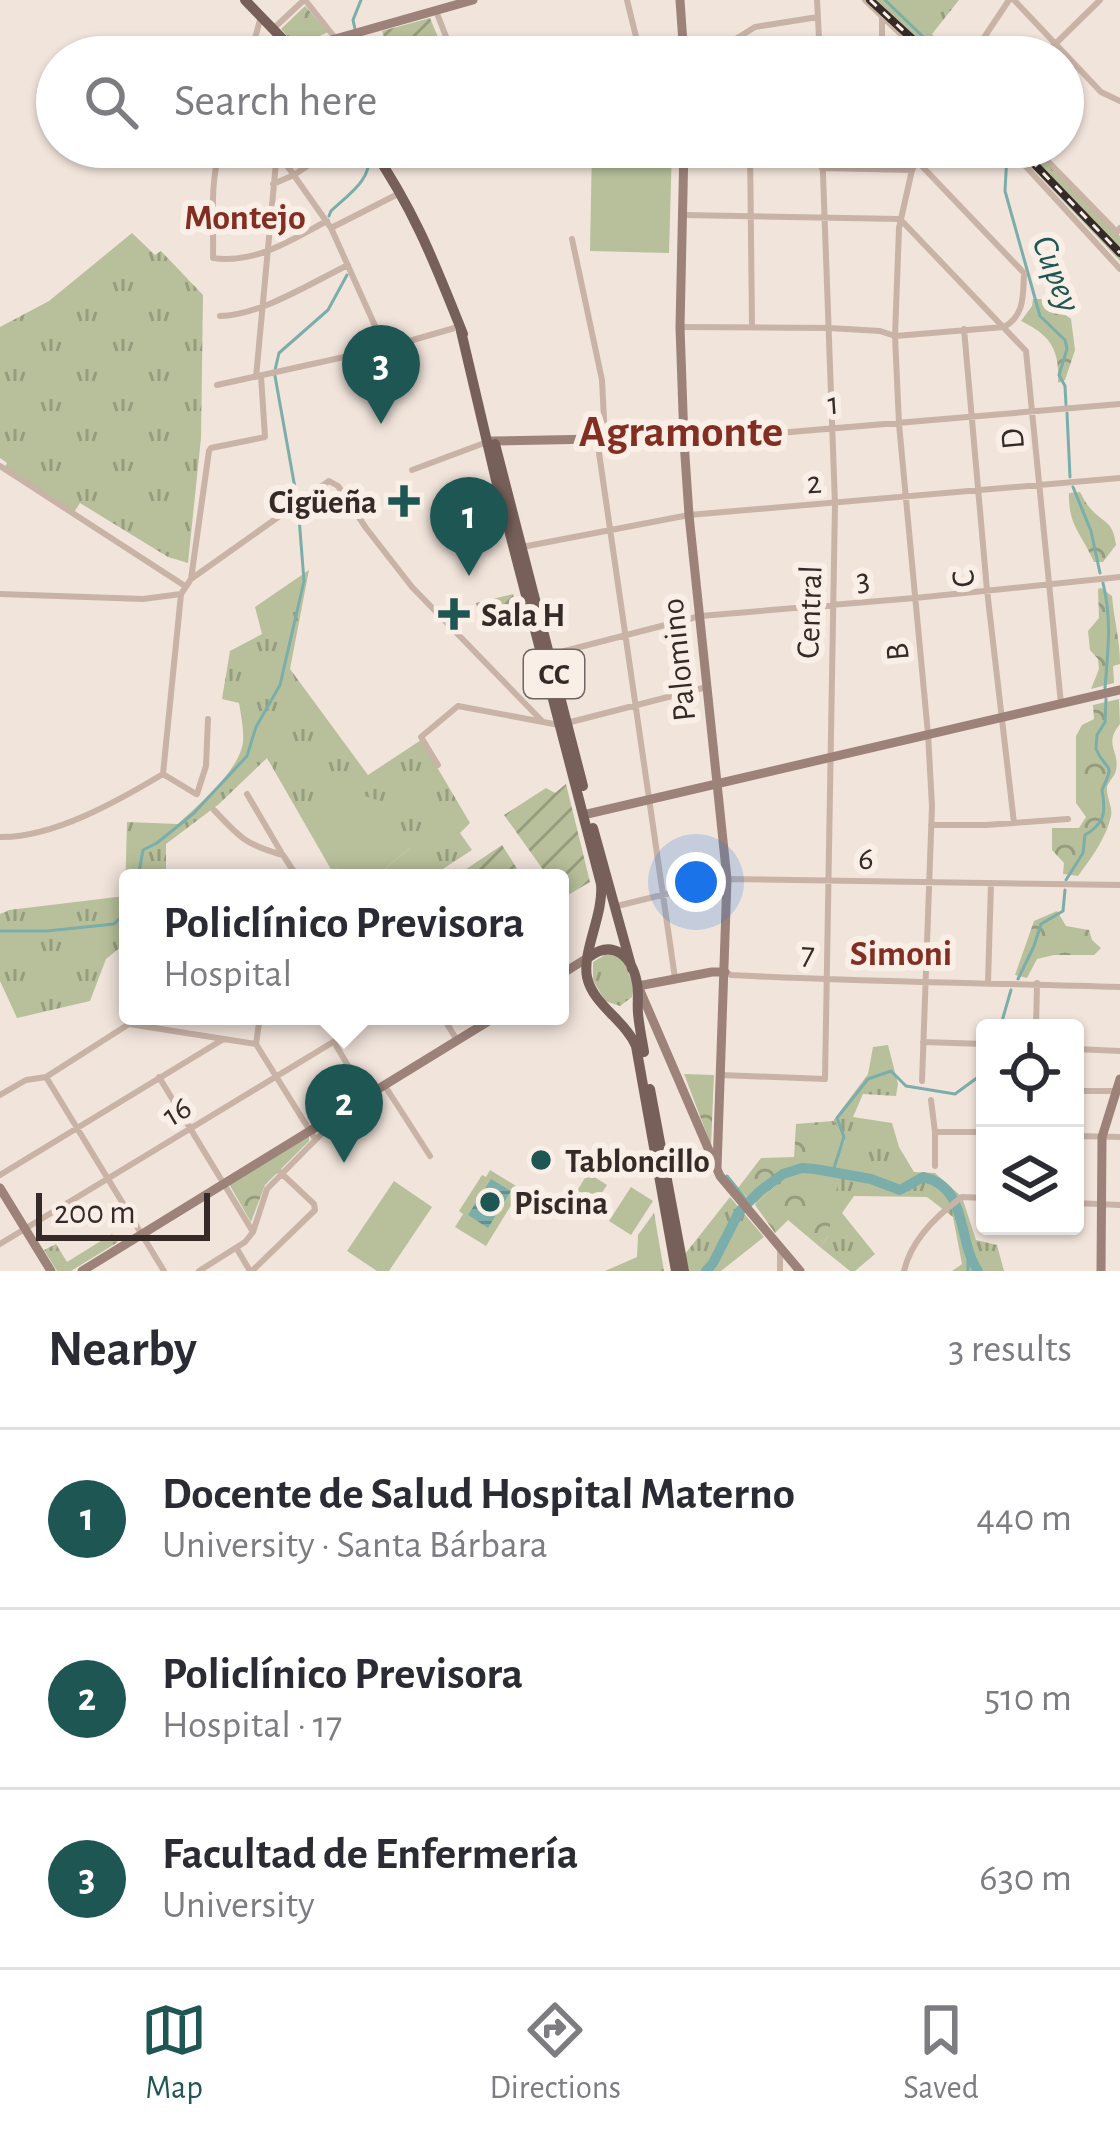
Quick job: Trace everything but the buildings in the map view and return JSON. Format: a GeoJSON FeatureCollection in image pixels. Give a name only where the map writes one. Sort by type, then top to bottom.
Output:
{"type":"FeatureCollection","features":[{"type":"Feature","properties":{"kind":"main road"},"geometry":{"type":"LineString","coordinates":[[245,0],[280,36]]}},
{"type":"Feature","properties":{"kind":"main road","name":"CC"},"geometry":{"type":"LineString","coordinates":[[385,168],[431,253],[460,329],[586,814],[602,893],[587,979],[636,1046],[680,1271]]}},
{"type":"Feature","properties":{"kind":"main road","name":"CC"},"geometry":{"type":"LineString","coordinates":[[586,814],[638,991],[638,1017],[676,1253]]}},
{"type":"Feature","properties":{"kind":"main road"},"geometry":{"type":"LineString","coordinates":[[592,943],[609,948]]}},
{"type":"Feature","properties":{"kind":"main road"},"geometry":{"type":"LineString","coordinates":[[589,957],[609,948]]}},
{"type":"Feature","properties":{"kind":"main road","name":"CC"},"geometry":{"type":"LineString","coordinates":[[609,948],[624,956],[632,969]]}},
{"type":"Feature","properties":{"kind":"main road"},"geometry":{"type":"LineString","coordinates":[[605,1006],[622,1008],[638,991]]}},
{"type":"Feature","properties":{"kind":"street"},"geometry":{"type":"LineString","coordinates":[[273,29],[304,0],[334,36]]}},
{"type":"Feature","properties":{"kind":"street"},"geometry":{"type":"LineString","coordinates":[[347,36],[473,0]]}},
{"type":"Feature","properties":{"kind":"street"},"geometry":{"type":"LineString","coordinates":[[627,0],[636,36]]}},
{"type":"Feature","properties":{"kind":"street"},"geometry":{"type":"LineString","coordinates":[[680,0],[683,36]]}},
{"type":"Feature","properties":{"kind":"street"},"geometry":{"type":"LineString","coordinates":[[817,0],[819,36]]}},
{"type":"Feature","properties":{"kind":"street"},"geometry":{"type":"LineString","coordinates":[[865,0],[904,36]]}},
{"type":"Feature","properties":{"kind":"street"},"geometry":{"type":"LineString","coordinates":[[985,36],[1012,0],[1046,36]]}},
{"type":"Feature","properties":{"kind":"street"},"geometry":{"type":"LineString","coordinates":[[1063,36],[1100,0]]}},
{"type":"Feature","properties":{"kind":"street"},"geometry":{"type":"LineString","coordinates":[[436,11],[446,36]]}},
{"type":"Feature","properties":{"kind":"street"},"geometry":{"type":"LineString","coordinates":[[882,14],[882,36]]}},
{"type":"Feature","properties":{"kind":"street"},"geometry":{"type":"LineString","coordinates":[[256,36],[261,16]]}},
{"type":"Feature","properties":{"kind":"street"},"geometry":{"type":"LineString","coordinates":[[741,36],[755,27],[818,17]]}},
{"type":"Feature","properties":{"kind":"street"},"geometry":{"type":"LineString","coordinates":[[1084,75],[1101,92],[1120,101]]}},
{"type":"Feature","properties":{"kind":"street"},"geometry":{"type":"LineString","coordinates":[[215,168],[214,258],[236,260],[267,253],[401,193]]}},
{"type":"Feature","properties":{"kind":"street"},"geometry":{"type":"LineString","coordinates":[[163,774],[186,586],[211,448],[265,436],[258,377],[273,168]]}},
{"type":"Feature","properties":{"kind":"street"},"geometry":{"type":"LineString","coordinates":[[289,168],[329,225],[385,348]]}},
{"type":"Feature","properties":{"kind":"street"},"geometry":{"type":"LineString","coordinates":[[272,184],[304,168]]}},
{"type":"Feature","properties":{"kind":"street","name":"Palomino"},"geometry":{"type":"LineString","coordinates":[[683,168],[680,327],[684,441],[727,879],[717,1168]]}},
{"type":"Feature","properties":{"kind":"street"},"geometry":{"type":"LineString","coordinates":[[750,168],[752,327]]}},
{"type":"Feature","properties":{"kind":"street"},"geometry":{"type":"LineString","coordinates":[[822,168],[912,170]]}},
{"type":"Feature","properties":{"kind":"street","name":"Central"},"geometry":{"type":"LineString","coordinates":[[720,1075],[825,1078],[835,504],[822,168]]}},
{"type":"Feature","properties":{"kind":"street"},"geometry":{"type":"LineString","coordinates":[[680,327],[829,328],[895,336],[1004,327],[1016,321],[1024,273],[924,168]]}},
{"type":"Feature","properties":{"kind":"street"},"geometry":{"type":"LineString","coordinates":[[1027,168],[1120,269]]}},
{"type":"Feature","properties":{"kind":"street"},"geometry":{"type":"LineString","coordinates":[[1056,168],[1119,230]]}},
{"type":"Feature","properties":{"kind":"street","name":"B"},"geometry":{"type":"LineString","coordinates":[[912,170],[900,219],[895,336],[898,424],[928,734],[931,825],[922,1081]]}},
{"type":"Feature","properties":{"kind":"street"},"geometry":{"type":"LineString","coordinates":[[682,214],[900,219]]}},
{"type":"Feature","properties":{"kind":"street","name":"D"},"geometry":{"type":"LineString","coordinates":[[900,219],[1026,351],[1061,704]]}},
{"type":"Feature","properties":{"kind":"street"},"geometry":{"type":"LineString","coordinates":[[572,239],[602,380],[608,529],[675,978]]}},
{"type":"Feature","properties":{"kind":"street"},"geometry":{"type":"LineString","coordinates":[[220,316],[261,307],[349,265]]}},
{"type":"Feature","properties":{"kind":"street"},"geometry":{"type":"LineString","coordinates":[[217,385],[460,329]]}},
{"type":"Feature","properties":{"kind":"street","name":"C"},"geometry":{"type":"LineString","coordinates":[[964,329],[1014,823]]}},
{"type":"Feature","properties":{"kind":"street","name":"1"},"geometry":{"type":"LineString","coordinates":[[412,470],[490,441],[684,441],[1120,404]]}},
{"type":"Feature","properties":{"kind":"street"},"geometry":{"type":"LineString","coordinates":[[0,466],[186,586]]}},
{"type":"Feature","properties":{"kind":"street","name":"2"},"geometry":{"type":"LineString","coordinates":[[518,548],[689,514],[1120,478]]}},
{"type":"Feature","properties":{"kind":"street"},"geometry":{"type":"LineString","coordinates":[[0,595],[142,599],[186,586],[329,481],[338,486],[412,587],[542,721]]}},
{"type":"Feature","properties":{"kind":"street","name":"3"},"geometry":{"type":"LineString","coordinates":[[545,656],[700,616],[1120,577]]}},
{"type":"Feature","properties":{"kind":"street"},"geometry":{"type":"LineString","coordinates":[[438,765],[421,737],[458,706],[563,724],[707,687]]}},
{"type":"Feature","properties":{"kind":"street"},"geometry":{"type":"LineString","coordinates":[[586,814],[1120,690]]}},
{"type":"Feature","properties":{"kind":"street"},"geometry":{"type":"LineString","coordinates":[[163,774],[198,795],[206,766],[208,718]]}},
{"type":"Feature","properties":{"kind":"street"},"geometry":{"type":"LineString","coordinates":[[0,837],[22,837],[109,806],[163,774]]}},
{"type":"Feature","properties":{"kind":"street"},"geometry":{"type":"LineString","coordinates":[[247,794],[292,869]]}},
{"type":"Feature","properties":{"kind":"street"},"geometry":{"type":"LineString","coordinates":[[214,810],[241,840],[283,855]]}},
{"type":"Feature","properties":{"kind":"street"},"geometry":{"type":"LineString","coordinates":[[931,825],[1068,819]]}},
{"type":"Feature","properties":{"kind":"street","name":"6"},"geometry":{"type":"LineString","coordinates":[[615,906],[727,879],[1120,885]]}},
{"type":"Feature","properties":{"kind":"street"},"geometry":{"type":"LineString","coordinates":[[988,982],[992,882]]}},
{"type":"Feature","properties":{"kind":"street"},"geometry":{"type":"LineString","coordinates":[[569,970],[589,957]]}},
{"type":"Feature","properties":{"kind":"street"},"geometry":{"type":"LineString","coordinates":[[569,972],[587,979]]}},
{"type":"Feature","properties":{"kind":"street","name":"7"},"geometry":{"type":"LineString","coordinates":[[638,991],[675,978],[724,972],[826,980],[1120,987]]}},
{"type":"Feature","properties":{"kind":"street"},"geometry":{"type":"LineString","coordinates":[[1036,1019],[1037,983]]}},
{"type":"Feature","properties":{"kind":"street"},"geometry":{"type":"LineString","coordinates":[[638,991],[717,1168],[800,1271]]}},
{"type":"Feature","properties":{"kind":"street"},"geometry":{"type":"LineString","coordinates":[[0,1095],[26,1080],[46,1076],[122,1025]]}},
{"type":"Feature","properties":{"kind":"street"},"geometry":{"type":"LineString","coordinates":[[153,1025],[256,1044]]}},
{"type":"Feature","properties":{"kind":"street"},"geometry":{"type":"LineString","coordinates":[[259,1025],[256,1044],[313,1135]]}},
{"type":"Feature","properties":{"kind":"street","name":"16"},"geometry":{"type":"LineString","coordinates":[[0,1244],[361,1025]]}},
{"type":"Feature","properties":{"kind":"street"},"geometry":{"type":"LineString","coordinates":[[448,1025],[458,1040]]}},
{"type":"Feature","properties":{"kind":"street"},"geometry":{"type":"LineString","coordinates":[[200,1271],[237,1249],[253,1232],[267,1189],[313,1135],[347,1108],[482,1025]]}},
{"type":"Feature","properties":{"kind":"street"},"geometry":{"type":"LineString","coordinates":[[0,1175],[222,1040]]}},
{"type":"Feature","properties":{"kind":"street"},"geometry":{"type":"LineString","coordinates":[[334,1042],[367,1096]]}},
{"type":"Feature","properties":{"kind":"street"},"geometry":{"type":"LineString","coordinates":[[923,1042],[976,1044]]}},
{"type":"Feature","properties":{"kind":"street"},"geometry":{"type":"LineString","coordinates":[[1084,1049],[1120,1051]]}},
{"type":"Feature","properties":{"kind":"street"},"geometry":{"type":"LineString","coordinates":[[46,1076],[164,1271]]}},
{"type":"Feature","properties":{"kind":"street"},"geometry":{"type":"LineString","coordinates":[[159,1077],[253,1232]]}},
{"type":"Feature","properties":{"kind":"street"},"geometry":{"type":"LineString","coordinates":[[1101,1271],[1102,1137],[1120,1078]]}},
{"type":"Feature","properties":{"kind":"street"},"geometry":{"type":"LineString","coordinates":[[385,1086],[430,1156]]}},
{"type":"Feature","properties":{"kind":"street"},"geometry":{"type":"LineString","coordinates":[[1084,1090],[1116,1091]]}},
{"type":"Feature","properties":{"kind":"street"},"geometry":{"type":"LineString","coordinates":[[931,1100],[935,1166]]}},
{"type":"Feature","properties":{"kind":"street"},"geometry":{"type":"LineString","coordinates":[[935,1132],[976,1132]]}},
{"type":"Feature","properties":{"kind":"street"},"geometry":{"type":"LineString","coordinates":[[82,1271],[223,1182],[313,1135]]}},
{"type":"Feature","properties":{"kind":"street"},"geometry":{"type":"LineString","coordinates":[[1084,1136],[1120,1137]]}},
{"type":"Feature","properties":{"kind":"street"},"geometry":{"type":"LineString","coordinates":[[237,1249],[251,1271],[315,1210],[280,1172]]}},
{"type":"Feature","properties":{"kind":"street"},"geometry":{"type":"LineString","coordinates":[[0,1188],[51,1271]]}},
{"type":"Feature","properties":{"kind":"street"},"geometry":{"type":"LineString","coordinates":[[904,1271],[908,1253],[946,1210],[959,1198],[976,1198]]}},
{"type":"Feature","properties":{"kind":"street"},"geometry":{"type":"LineString","coordinates":[[1084,1203],[1120,1205]]}},
{"type":"Feature","properties":{"kind":"street"},"geometry":{"type":"LineString","coordinates":[[780,1248],[780,1271]]}},
{"type":"Feature","properties":{"kind":"green space"},"geometry":{"type":"Polygon","coordinates":[[[862,0],[959,0],[934,36],[901,36],[862,0]]]}},
{"type":"Feature","properties":{"kind":"green space"},"geometry":{"type":"Polygon","coordinates":[[[305,6],[328,32],[287,36],[281,29],[305,6]]]}},
{"type":"Feature","properties":{"kind":"green space"},"geometry":{"type":"Polygon","coordinates":[[[430,18],[437,36],[384,36],[382,31],[430,18]]]}},
{"type":"Feature","properties":{"kind":"green space"},"geometry":{"type":"Polygon","coordinates":[[[592,168],[671,168],[669,253],[590,251],[592,168]]]}},
{"type":"Feature","properties":{"kind":"green space"},"geometry":{"type":"Polygon","coordinates":[[[1032,168],[1057,168],[1120,236],[1120,261],[1032,168]]]}},
{"type":"Feature","properties":{"kind":"green space"},"geometry":{"type":"Polygon","coordinates":[[[132,233],[155,255],[161,251],[203,295],[201,438],[188,563],[168,557],[80,503],[73,514],[3,471],[7,463],[0,458],[0,327],[49,301],[132,233]]]}},
{"type":"Feature","properties":{"kind":"green space"},"geometry":{"type":"Polygon","coordinates":[[[1033,299],[1043,299],[1071,319],[1075,350],[1065,380],[1058,383],[1052,345],[1021,321],[1033,299]]]}},
{"type":"Feature","properties":{"kind":"green space"},"geometry":{"type":"Polygon","coordinates":[[[1080,492],[1113,531],[1116,545],[1103,562],[1094,562],[1073,522],[1069,493],[1080,492]]]}},
{"type":"Feature","properties":{"kind":"green space"},"geometry":{"type":"Polygon","coordinates":[[[309,570],[290,669],[368,775],[421,740],[470,823],[460,833],[472,850],[443,869],[385,869],[410,848],[312,821],[338,869],[331,869],[267,758],[219,804],[166,844],[166,869],[126,869],[127,822],[178,824],[207,797],[240,753],[239,703],[222,699],[230,651],[262,634],[255,607],[309,570]]]}},
{"type":"Feature","properties":{"kind":"green space"},"geometry":{"type":"Polygon","coordinates":[[[1101,588],[1112,596],[1120,664],[1113,666],[1114,683],[1091,689],[1099,669],[1088,631],[1099,618],[1101,588]]]}},
{"type":"Feature","properties":{"kind":"green space"},"geometry":{"type":"Polygon","coordinates":[[[513,594],[519,616],[482,625],[476,603],[513,594]]]}},
{"type":"Feature","properties":{"kind":"green space"},"geometry":{"type":"Polygon","coordinates":[[[1119,699],[1120,724],[1112,743],[1116,770],[1107,787],[1109,824],[1078,876],[1063,874],[1064,863],[1052,850],[1052,828],[1079,828],[1086,817],[1076,803],[1076,736],[1082,725],[1094,719],[1093,705],[1119,699]]]}},
{"type":"Feature","properties":{"kind":"green space"},"geometry":{"type":"Polygon","coordinates":[[[566,784],[590,882],[569,894],[569,869],[543,869],[504,815],[546,788],[555,793],[566,784]]]}},
{"type":"Feature","properties":{"kind":"green space"},"geometry":{"type":"Polygon","coordinates":[[[356,793],[383,802],[410,848],[385,869],[338,869],[311,821],[356,793]]]}},
{"type":"Feature","properties":{"kind":"green space"},"geometry":{"type":"Polygon","coordinates":[[[502,845],[517,869],[466,869],[502,845]]]}},
{"type":"Feature","properties":{"kind":"green space"},"geometry":{"type":"Polygon","coordinates":[[[119,897],[119,948],[106,959],[90,1001],[17,1018],[0,981],[0,914],[119,897]]]}},
{"type":"Feature","properties":{"kind":"green space"},"geometry":{"type":"Polygon","coordinates":[[[1057,911],[1066,926],[1089,930],[1101,948],[1094,955],[1037,959],[1027,978],[1015,975],[1034,921],[1057,911]]]}},
{"type":"Feature","properties":{"kind":"green space"},"geometry":{"type":"Polygon","coordinates":[[[608,953],[623,960],[634,986],[632,997],[620,1006],[605,1001],[593,980],[593,962],[608,953]]]}},
{"type":"Feature","properties":{"kind":"green space"},"geometry":{"type":"Polygon","coordinates":[[[888,1045],[898,1084],[896,1096],[863,1094],[853,1117],[892,1123],[914,1172],[935,1173],[962,1197],[976,1240],[997,1245],[1004,1271],[952,1271],[962,1264],[953,1217],[927,1197],[854,1196],[842,1213],[875,1254],[855,1271],[820,1247],[828,1236],[775,1186],[755,1205],[760,1191],[795,1171],[834,1167],[845,1140],[833,1121],[868,1074],[873,1047],[888,1045]]]}},
{"type":"Feature","properties":{"kind":"green space"},"geometry":{"type":"Polygon","coordinates":[[[684,1074],[714,1075],[711,1145],[684,1074]]]}},
{"type":"Feature","properties":{"kind":"green space"},"geometry":{"type":"Polygon","coordinates":[[[833,1121],[845,1139],[833,1167],[791,1166],[749,1199],[738,1188],[761,1158],[794,1157],[796,1124],[833,1121]]]}},
{"type":"Feature","properties":{"kind":"green space"},"geometry":{"type":"Polygon","coordinates":[[[309,1136],[265,1185],[251,1222],[229,1184],[309,1136]]]}},
{"type":"Feature","properties":{"kind":"green space"},"geometry":{"type":"Polygon","coordinates":[[[490,1170],[521,1189],[486,1246],[455,1227],[463,1214],[459,1211],[490,1170]]]}},
{"type":"Feature","properties":{"kind":"green space"},"geometry":{"type":"Polygon","coordinates":[[[588,1173],[607,1185],[587,1216],[569,1204],[588,1173]]]}},
{"type":"Feature","properties":{"kind":"green space"},"geometry":{"type":"Polygon","coordinates":[[[797,1177],[838,1182],[828,1236],[820,1247],[788,1220],[775,1233],[755,1205],[775,1186],[797,1177]]]}},
{"type":"Feature","properties":{"kind":"green space"},"geometry":{"type":"Polygon","coordinates":[[[394,1181],[432,1207],[389,1271],[377,1271],[347,1251],[394,1181]]]}},
{"type":"Feature","properties":{"kind":"green space"},"geometry":{"type":"Polygon","coordinates":[[[631,1187],[653,1201],[631,1235],[609,1221],[631,1187]]]}},
{"type":"Feature","properties":{"kind":"green space"},"geometry":{"type":"Polygon","coordinates":[[[730,1197],[764,1237],[721,1271],[689,1271],[685,1254],[730,1197]]]}},
{"type":"Feature","properties":{"kind":"green space"},"geometry":{"type":"Polygon","coordinates":[[[654,1213],[664,1271],[605,1271],[637,1257],[638,1235],[654,1213]]]}},
{"type":"Feature","properties":{"kind":"green space"},"geometry":{"type":"Polygon","coordinates":[[[112,1234],[118,1242],[71,1271],[57,1271],[44,1250],[56,1244],[67,1262],[112,1234]]]}},
{"type":"Feature","properties":{"kind":"water","name":"Piscina"},"geometry":{"type":"Polygon","coordinates":[[[491,1179],[511,1191],[488,1228],[468,1215],[491,1179]]]}},
{"type":"Feature","properties":{"kind":"waterway"},"geometry":{"type":"LineString","coordinates":[[355,29],[353,20],[361,0]]}},
{"type":"Feature","properties":{"kind":"waterway"},"geometry":{"type":"LineString","coordinates":[[885,0],[922,36]]}},
{"type":"Feature","properties":{"kind":"waterway"},"geometry":{"type":"LineString","coordinates":[[329,216],[368,168]]}},
{"type":"Feature","properties":{"kind":"waterway","name":"Cupey"},"geometry":{"type":"LineString","coordinates":[[1006,168],[1005,191],[1040,316],[1065,340],[1059,375],[1066,405]]}},
{"type":"Feature","properties":{"kind":"waterway"},"geometry":{"type":"LineString","coordinates":[[275,370],[279,353],[328,310],[347,275]]}},
{"type":"Feature","properties":{"kind":"waterway"},"geometry":{"type":"LineString","coordinates":[[140,869],[143,850],[194,813],[247,756],[256,727],[280,685],[304,581],[298,505],[275,376]]}},
{"type":"Feature","properties":{"kind":"waterway","name":"Cupey"},"geometry":{"type":"LineString","coordinates":[[1067,413],[1070,477]]}},
{"type":"Feature","properties":{"kind":"waterway","name":"Cupey"},"geometry":{"type":"LineString","coordinates":[[1073,487],[1091,531],[1100,573]]}},
{"type":"Feature","properties":{"kind":"waterway","name":"Cupey"},"geometry":{"type":"LineString","coordinates":[[1103,583],[1108,622],[1105,688]]}},
{"type":"Feature","properties":{"kind":"waterway","name":"Cupey"},"geometry":{"type":"LineString","coordinates":[[1066,880],[1083,853],[1085,835],[1103,817],[1102,790],[1109,770],[1096,749],[1106,699]]}},
{"type":"Feature","properties":{"kind":"waterway","name":"Cupey"},"geometry":{"type":"LineString","coordinates":[[1018,979],[1041,924],[1063,911],[1065,890]]}},
{"type":"Feature","properties":{"kind":"waterway"},"geometry":{"type":"LineString","coordinates":[[0,931],[47,931],[114,924],[119,919]]}},
{"type":"Feature","properties":{"kind":"waterway","name":"Cupey"},"geometry":{"type":"LineString","coordinates":[[1003,1019],[1011,990]]}},
{"type":"Feature","properties":{"kind":"waterway","name":"Cupey"},"geometry":{"type":"LineString","coordinates":[[832,1174],[844,1137],[837,1118],[868,1079],[891,1071],[906,1086],[955,1094],[976,1079]]}},
{"type":"Feature","properties":{"kind":"waterway"},"geometry":{"type":"LineString","coordinates":[[706,1271],[739,1212],[783,1174],[802,1168],[871,1179],[900,1190],[923,1177],[938,1183],[955,1203],[978,1271]]}},
{"type":"Feature","properties":{"kind":"waterway"},"geometry":{"type":"LineString","coordinates":[[727,1176],[748,1202]]}},
{"type":"Feature","properties":{"kind":"waterway"},"geometry":{"type":"LineString","coordinates":[[968,1256],[968,1271]]}},
{"type":"Feature","properties":{"kind":"railway"},"geometry":{"type":"LineString","coordinates":[[870,0],[909,36]]}},
{"type":"Feature","properties":{"kind":"railway"},"geometry":{"type":"LineString","coordinates":[[1038,168],[1120,253]]}},
{"type":"Feature","properties":{"kind":"place","name":"Facultad de Enfermería"},"geometry":{"type":"Point","coordinates":[381,424]}},
{"type":"Feature","properties":{"kind":"place","name":"Cigüeña"},"geometry":{"type":"Point","coordinates":[404,501]}},
{"type":"Feature","properties":{"kind":"place","name":"Docente de Salud Hospital Materno"},"geometry":{"type":"Point","coordinates":[469,576]}},
{"type":"Feature","properties":{"kind":"place","name":"Sala H"},"geometry":{"type":"Point","coordinates":[454,614]}},
{"type":"Feature","properties":{"kind":"place","name":"Tabloncillo"},"geometry":{"type":"Point","coordinates":[541,1160]}},
{"type":"Feature","properties":{"kind":"place","name":"Policlínico Previsora"},"geometry":{"type":"Point","coordinates":[344,1163]}},
{"type":"Feature","properties":{"kind":"place","name":"Piscina"},"geometry":{"type":"Point","coordinates":[490,1202]}},
{"type":"Feature","properties":{"kind":"district","name":"Montejo"},"geometry":{"type":"Point","coordinates":[245,216]}},
{"type":"Feature","properties":{"kind":"district","name":"Agramonte"},"geometry":{"type":"Point","coordinates":[681,430]}},
{"type":"Feature","properties":{"kind":"district","name":"Simoni"},"geometry":{"type":"Point","coordinates":[901,952]}}]}
